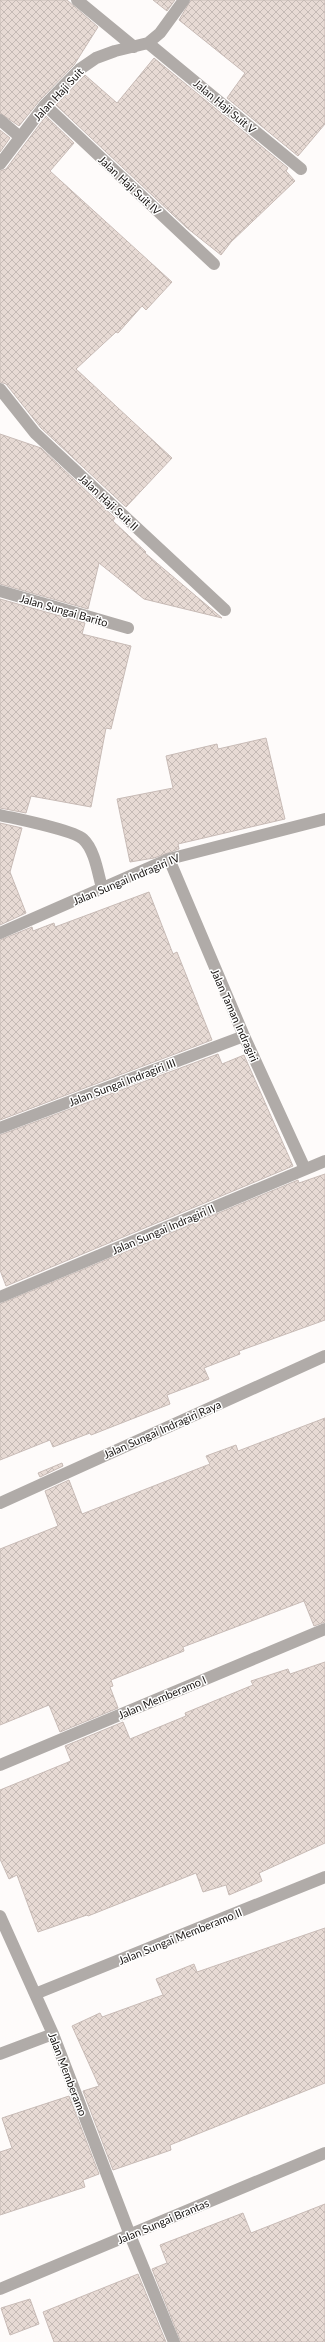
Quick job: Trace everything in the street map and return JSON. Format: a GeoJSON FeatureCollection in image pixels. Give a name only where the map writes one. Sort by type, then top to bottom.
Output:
{"type":"FeatureCollection","features":[{"type":"Feature","properties":{"kind":"street"},"geometry":{"type":"LineString","coordinates":[[77,0],[134,47]]}},
{"type":"Feature","properties":{"kind":"street","name":"Jalan Haji Suit"},"geometry":{"type":"LineString","coordinates":[[0,164],[45,105],[80,69],[96,58],[148,43],[160,33],[184,0]]}},
{"type":"Feature","properties":{"kind":"street","name":"Jalan Haji Suit V"},"geometry":{"type":"LineString","coordinates":[[148,43],[301,169]]}},
{"type":"Feature","properties":{"kind":"street","name":"Jalan Haji Suit IV"},"geometry":{"type":"LineString","coordinates":[[45,105],[214,264]]}},
{"type":"Feature","properties":{"kind":"street"},"geometry":{"type":"LineString","coordinates":[[0,120],[20,137]]}},
{"type":"Feature","properties":{"kind":"street","name":"Jalan Haji Suit II"},"geometry":{"type":"LineString","coordinates":[[0,389],[35,433],[225,610]]}},
{"type":"Feature","properties":{"kind":"street","name":"Jalan Sungai Barito"},"geometry":{"type":"LineString","coordinates":[[0,591],[128,628]]}},
{"type":"Feature","properties":{"kind":"street"},"geometry":{"type":"LineString","coordinates":[[0,815],[72,834],[83,839],[90,850],[102,888]]}},
{"type":"Feature","properties":{"kind":"street","name":"Jalan Sungai Indragiri IV"},"geometry":{"type":"LineString","coordinates":[[0,933],[168,859],[325,819]]}},
{"type":"Feature","properties":{"kind":"street","name":"Jalan Taman Indragiri"},"geometry":{"type":"LineString","coordinates":[[168,859],[244,1036],[305,1169]]}},
{"type":"Feature","properties":{"kind":"street","name":"Jalan Sungai Indragiri III"},"geometry":{"type":"LineString","coordinates":[[0,1128],[244,1036]]}},
{"type":"Feature","properties":{"kind":"street","name":"Jalan Sungai Indragiri II"},"geometry":{"type":"LineString","coordinates":[[0,1297],[325,1161]]}},
{"type":"Feature","properties":{"kind":"street","name":"Jalan Sungai Indragiri Raya"},"geometry":{"type":"LineString","coordinates":[[0,1502],[325,1356]]}},
{"type":"Feature","properties":{"kind":"street","name":"Jalan Memberamo I"},"geometry":{"type":"LineString","coordinates":[[0,1765],[325,1629]]}},
{"type":"Feature","properties":{"kind":"street","name":"Jalan Sungai Memberamo II"},"geometry":{"type":"LineString","coordinates":[[35,1994],[325,1877]]}},
{"type":"Feature","properties":{"kind":"street","name":"Jalan Memberamo"},"geometry":{"type":"LineString","coordinates":[[0,1916],[53,2034],[130,2235],[174,2342]]}},
{"type":"Feature","properties":{"kind":"street"},"geometry":{"type":"LineString","coordinates":[[0,2054],[53,2034]]}},
{"type":"Feature","properties":{"kind":"street","name":"Jalan Sungai Brantas"},"geometry":{"type":"LineString","coordinates":[[0,2289],[325,2152]]}},
{"type":"Feature","properties":{"kind":"building"},"geometry":{"type":"Polygon","coordinates":[[[0,0],[67,0],[98,27],[74,65],[40,100],[19,126],[0,113],[0,0]]]}},
{"type":"Feature","properties":{"kind":"building"},"geometry":{"type":"Polygon","coordinates":[[[153,0],[175,0],[167,11],[153,0]]]}},
{"type":"Feature","properties":{"kind":"building"},"geometry":{"type":"Polygon","coordinates":[[[191,0],[325,0],[325,124],[298,156],[227,98],[245,73],[179,20],[191,0]]]}},
{"type":"Feature","properties":{"kind":"building"},"geometry":{"type":"Polygon","coordinates":[[[154,58],[288,168],[286,171],[295,181],[231,242],[221,255],[187,228],[56,105],[85,75],[117,103],[154,58]]]}},
{"type":"Feature","properties":{"kind":"building"},"geometry":{"type":"Polygon","coordinates":[[[46,116],[74,143],[50,171],[172,282],[146,310],[142,306],[118,333],[116,332],[76,369],[172,458],[126,507],[41,428],[6,384],[0,382],[0,171],[6,169],[46,116]]]}},
{"type":"Feature","properties":{"kind":"building"},"geometry":{"type":"Polygon","coordinates":[[[0,130],[10,138],[0,152],[0,130]]]}},
{"type":"Feature","properties":{"kind":"building"},"geometry":{"type":"Polygon","coordinates":[[[0,434],[41,448],[115,518],[113,521],[146,552],[145,553],[222,618],[144,599],[99,563],[88,609],[0,584],[0,434]]]}},
{"type":"Feature","properties":{"kind":"building"},"geometry":{"type":"Polygon","coordinates":[[[0,599],[85,623],[82,634],[131,646],[111,729],[106,728],[91,807],[31,796],[26,813],[0,808],[0,599]]]}},
{"type":"Feature","properties":{"kind":"building"},"geometry":{"type":"Polygon","coordinates":[[[266,738],[285,819],[178,844],[179,849],[154,858],[130,862],[117,799],[173,788],[166,756],[217,744],[218,749],[266,738]]]}},
{"type":"Feature","properties":{"kind":"building"},"geometry":{"type":"Polygon","coordinates":[[[0,823],[22,828],[10,872],[26,913],[0,925],[0,823]]]}},
{"type":"Feature","properties":{"kind":"building"},"geometry":{"type":"Polygon","coordinates":[[[149,892],[173,954],[177,952],[212,1040],[0,1120],[0,940],[32,927],[33,931],[54,923],[55,927],[149,892]]]}},
{"type":"Feature","properties":{"kind":"building"},"geometry":{"type":"Polygon","coordinates":[[[218,1054],[222,1064],[244,1055],[293,1166],[6,1286],[0,1270],[0,1135],[218,1054]]]}},
{"type":"Feature","properties":{"kind":"building"},"geometry":{"type":"Polygon","coordinates":[[[325,1174],[325,1320],[239,1351],[240,1354],[204,1368],[209,1379],[167,1395],[170,1404],[91,1435],[90,1433],[53,1447],[50,1440],[0,1460],[0,1304],[298,1180],[299,1183],[325,1174]]]}},
{"type":"Feature","properties":{"kind":"building"},"geometry":{"type":"Polygon","coordinates":[[[325,1418],[325,1622],[314,1626],[304,1601],[183,1647],[184,1651],[111,1680],[113,1686],[110,1687],[118,1708],[60,1732],[49,1705],[0,1725],[0,1549],[58,1526],[45,1491],[69,1480],[82,1514],[210,1464],[206,1456],[236,1445],[238,1451],[325,1418]]]}},
{"type":"Feature","properties":{"kind":"building"},"geometry":{"type":"Polygon","coordinates":[[[62,1463],[63,1466],[40,1477],[38,1473],[62,1463]]]}},
{"type":"Feature","properties":{"kind":"building"},"geometry":{"type":"Polygon","coordinates":[[[325,1662],[325,1843],[259,1873],[262,1881],[229,1895],[226,1885],[203,1892],[196,1873],[88,1916],[87,1915],[38,1932],[17,1875],[9,1879],[0,1859],[0,1790],[71,1761],[65,1746],[123,1722],[130,1739],[186,1716],[185,1713],[253,1685],[251,1681],[288,1669],[290,1674],[325,1662]]]}},
{"type":"Feature","properties":{"kind":"building"},"geometry":{"type":"Polygon","coordinates":[[[325,1928],[325,2083],[170,2145],[171,2150],[113,2170],[83,2091],[99,2086],[72,2026],[100,2013],[102,2017],[163,1995],[156,1979],[194,1964],[197,1972],[325,1928]]]}},
{"type":"Feature","properties":{"kind":"building"},"geometry":{"type":"Polygon","coordinates":[[[69,2096],[99,2174],[83,2180],[85,2187],[0,2215],[0,2152],[12,2148],[2,2118],[69,2096]]]}},
{"type":"Feature","properties":{"kind":"building"},"geometry":{"type":"Polygon","coordinates":[[[325,2204],[325,2342],[181,2342],[152,2269],[167,2263],[160,2245],[243,2213],[251,2233],[325,2204]]]}},
{"type":"Feature","properties":{"kind":"building"},"geometry":{"type":"Polygon","coordinates":[[[138,2274],[166,2342],[54,2342],[43,2312],[138,2274]]]}},
{"type":"Feature","properties":{"kind":"building"},"geometry":{"type":"Polygon","coordinates":[[[30,2299],[39,2324],[10,2335],[1,2308],[30,2299]]]}}]}
